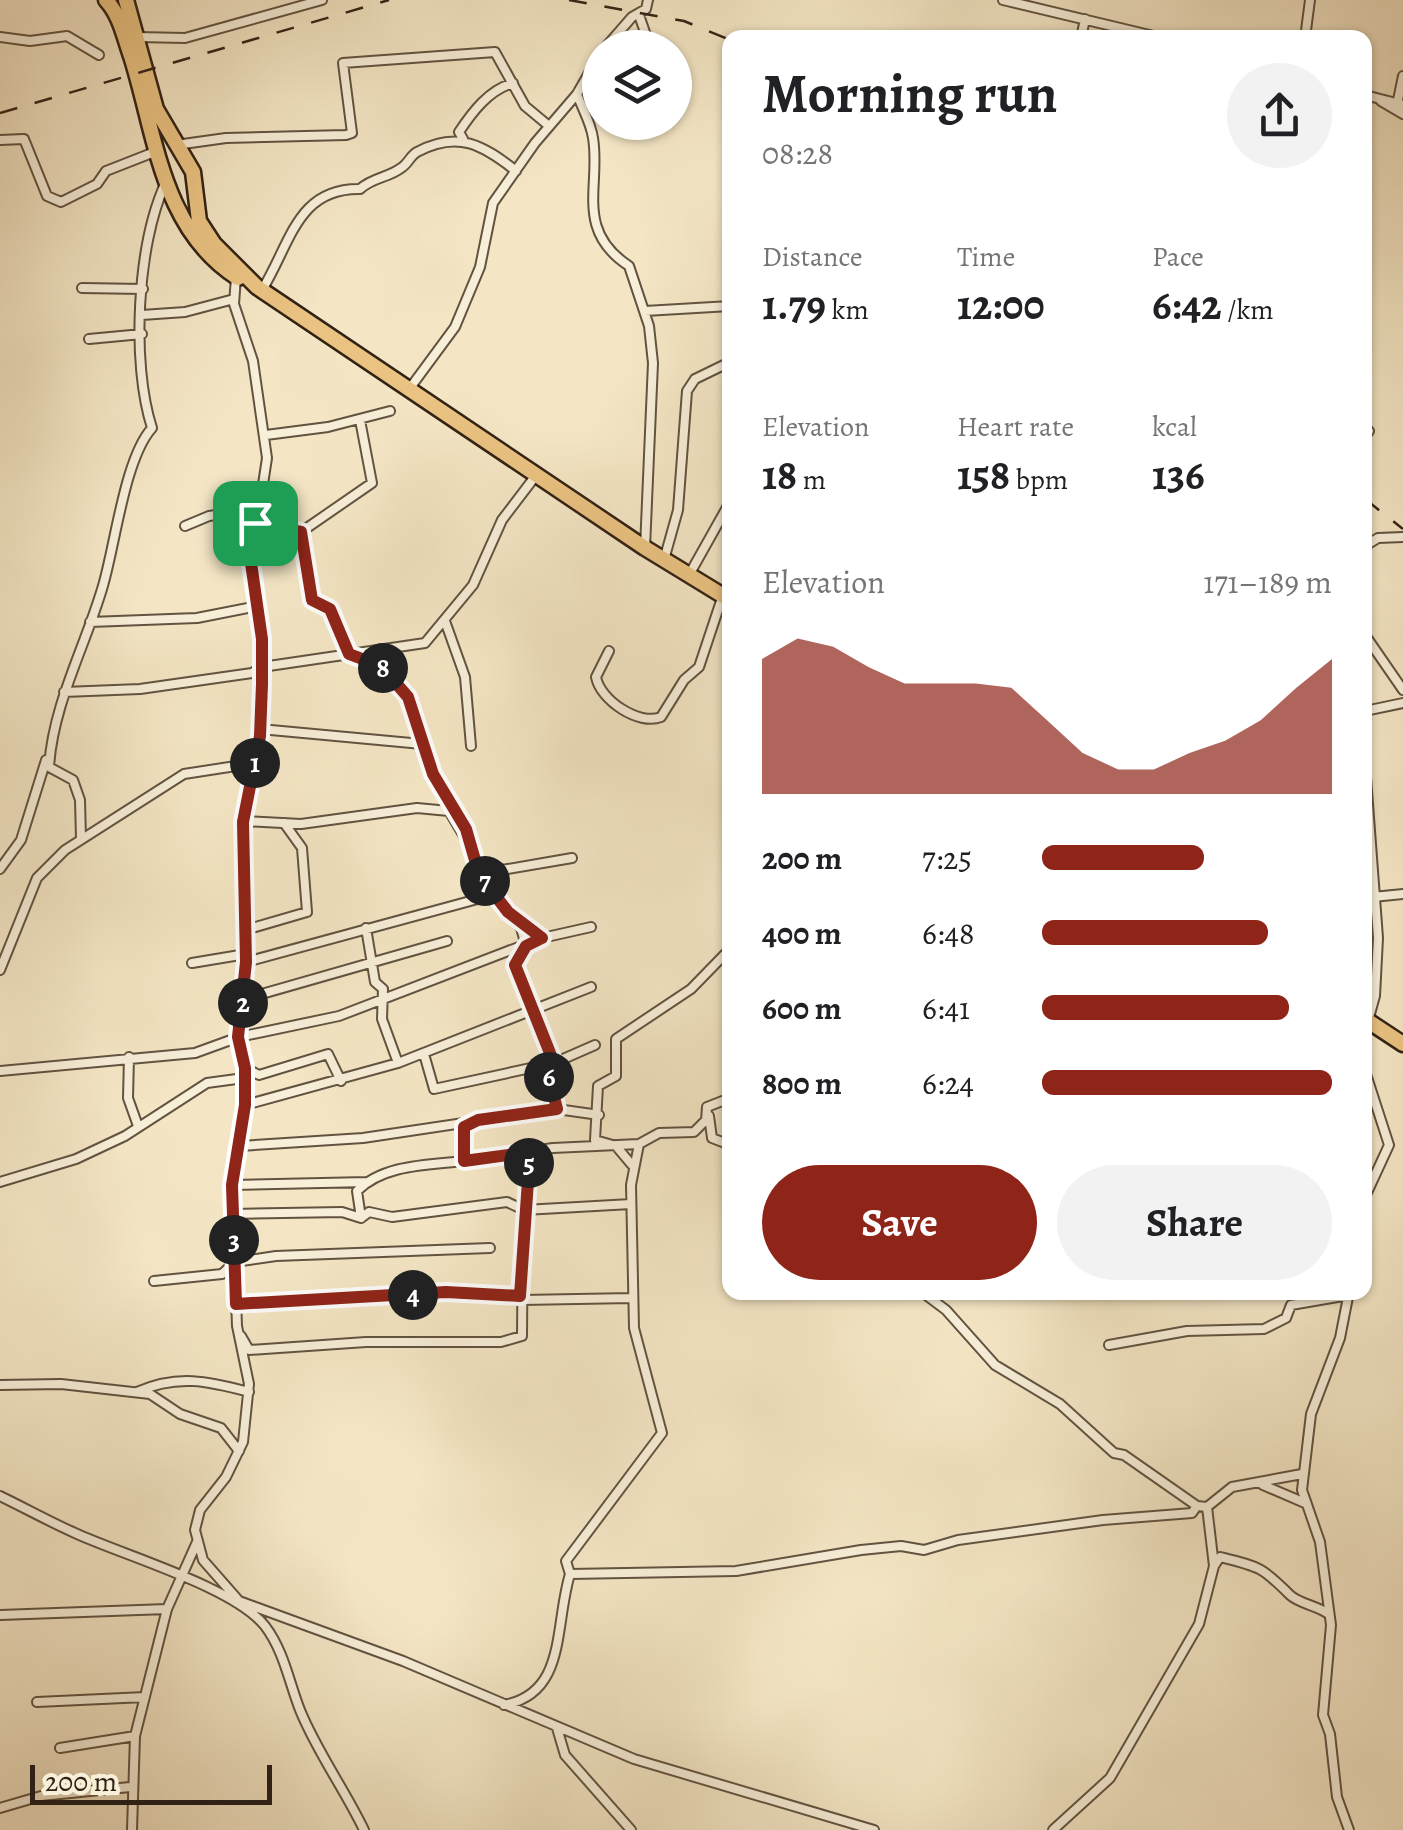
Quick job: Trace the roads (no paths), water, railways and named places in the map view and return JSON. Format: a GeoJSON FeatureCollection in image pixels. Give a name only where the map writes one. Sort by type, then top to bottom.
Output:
{"type":"FeatureCollection","features":[{"type":"Feature","properties":{"kind":"highway"},"geometry":{"type":"LineString","coordinates":[[106,0],[122,28],[166,181],[196,240],[236,277],[260,288],[645,548],[722,596]]}},
{"type":"Feature","properties":{"kind":"highway"},"geometry":{"type":"LineString","coordinates":[[126,0],[156,110],[193,172],[195,210],[205,233],[260,288]]}},
{"type":"Feature","properties":{"kind":"highway"},"geometry":{"type":"LineString","coordinates":[[1372,1023],[1403,1044]]}},
{"type":"Feature","properties":{"kind":"street"},"geometry":{"type":"LineString","coordinates":[[136,38],[185,38],[322,0]]}},
{"type":"Feature","properties":{"kind":"street"},"geometry":{"type":"LineString","coordinates":[[621,30],[639,15],[648,0]]}},
{"type":"Feature","properties":{"kind":"street"},"geometry":{"type":"LineString","coordinates":[[1003,0],[1042,4],[1129,30]]}},
{"type":"Feature","properties":{"kind":"street"},"geometry":{"type":"LineString","coordinates":[[1307,30],[1310,0]]}},
{"type":"Feature","properties":{"kind":"street"},"geometry":{"type":"LineString","coordinates":[[639,15],[644,30]]}},
{"type":"Feature","properties":{"kind":"street"},"geometry":{"type":"LineString","coordinates":[[1082,30],[1084,19]]}},
{"type":"Feature","properties":{"kind":"street"},"geometry":{"type":"LineString","coordinates":[[0,37],[30,42],[67,36],[99,55]]}},
{"type":"Feature","properties":{"kind":"street"},"geometry":{"type":"LineString","coordinates":[[176,145],[352,132],[343,63],[495,52],[525,106],[549,126]]}},
{"type":"Feature","properties":{"kind":"street"},"geometry":{"type":"LineString","coordinates":[[1372,97],[1401,102],[1403,76]]}},
{"type":"Feature","properties":{"kind":"street"},"geometry":{"type":"LineString","coordinates":[[464,140],[459,132],[470,114],[496,88],[514,83]]}},
{"type":"Feature","properties":{"kind":"street"},"geometry":{"type":"LineString","coordinates":[[410,388],[454,327],[480,267],[493,204],[582,85]]}},
{"type":"Feature","properties":{"kind":"street"},"geometry":{"type":"LineString","coordinates":[[577,94],[594,142],[590,195],[598,229],[618,260],[629,266],[645,311],[654,363],[645,548]]}},
{"type":"Feature","properties":{"kind":"street"},"geometry":{"type":"LineString","coordinates":[[1378,99],[1403,114]]}},
{"type":"Feature","properties":{"kind":"street"},"geometry":{"type":"LineString","coordinates":[[0,140],[24,139],[47,196],[61,202],[97,184],[106,171],[156,151]]}},
{"type":"Feature","properties":{"kind":"street"},"geometry":{"type":"LineString","coordinates":[[260,288],[317,196],[336,189],[360,189],[371,178],[403,168],[419,150],[464,140],[479,144],[516,171]]}},
{"type":"Feature","properties":{"kind":"street"},"geometry":{"type":"LineString","coordinates":[[0,869],[21,840],[36,801],[51,741],[58,729],[64,692],[90,622],[141,441],[152,428],[142,391],[142,315],[148,226],[166,181]]}},
{"type":"Feature","properties":{"kind":"street"},"geometry":{"type":"LineString","coordinates":[[236,277],[234,299],[254,361],[267,458],[251,563],[262,667],[260,729],[243,822],[246,962],[238,1037],[245,1105],[232,1185],[238,1332],[249,1392],[238,1452],[200,1510],[195,1530],[203,1560],[265,1627],[283,1659],[299,1708],[345,1802],[364,1830]]}},
{"type":"Feature","properties":{"kind":"street"},"geometry":{"type":"LineString","coordinates":[[82,288],[144,289]]}},
{"type":"Feature","properties":{"kind":"street"},"geometry":{"type":"LineString","coordinates":[[142,315],[185,312],[234,299]]}},
{"type":"Feature","properties":{"kind":"street"},"geometry":{"type":"LineString","coordinates":[[645,311],[722,306]]}},
{"type":"Feature","properties":{"kind":"street"},"geometry":{"type":"LineString","coordinates":[[88,339],[142,334]]}},
{"type":"Feature","properties":{"kind":"street"},"geometry":{"type":"LineString","coordinates":[[664,560],[678,510],[687,391],[695,379],[722,366]]}},
{"type":"Feature","properties":{"kind":"street"},"geometry":{"type":"LineString","coordinates":[[266,435],[360,420],[390,411]]}},
{"type":"Feature","properties":{"kind":"street"},"geometry":{"type":"LineString","coordinates":[[255,523],[301,532],[372,483],[360,420]]}},
{"type":"Feature","properties":{"kind":"street"},"geometry":{"type":"LineString","coordinates":[[64,692],[140,689],[416,646],[435,635],[472,585],[502,520],[537,474]]}},
{"type":"Feature","properties":{"kind":"street"},"geometry":{"type":"LineString","coordinates":[[185,526],[210,516],[257,509]]}},
{"type":"Feature","properties":{"kind":"street"},"geometry":{"type":"LineString","coordinates":[[689,575],[722,516]]}},
{"type":"Feature","properties":{"kind":"street"},"geometry":{"type":"LineString","coordinates":[[301,532],[312,600],[330,609],[349,654],[381,666],[408,697],[422,744],[446,802],[458,814],[479,874],[522,928],[526,946],[515,965],[530,1012],[554,1063],[549,1077],[557,1109]]}},
{"type":"Feature","properties":{"kind":"street"},"geometry":{"type":"LineString","coordinates":[[1372,542],[1403,537]]}},
{"type":"Feature","properties":{"kind":"street"},"geometry":{"type":"LineString","coordinates":[[90,622],[198,618],[258,606]]}},
{"type":"Feature","properties":{"kind":"street"},"geometry":{"type":"LineString","coordinates":[[609,652],[596,677],[600,690],[633,715],[655,720],[664,714],[684,680],[700,667],[722,609]]}},
{"type":"Feature","properties":{"kind":"street"},"geometry":{"type":"LineString","coordinates":[[445,621],[465,677],[471,746]]}},
{"type":"Feature","properties":{"kind":"street"},"geometry":{"type":"LineString","coordinates":[[1372,645],[1403,690]]}},
{"type":"Feature","properties":{"kind":"street"},"geometry":{"type":"LineString","coordinates":[[1372,710],[1403,704]]}},
{"type":"Feature","properties":{"kind":"street"},"geometry":{"type":"LineString","coordinates":[[260,729],[422,744]]}},
{"type":"Feature","properties":{"kind":"street"},"geometry":{"type":"LineString","coordinates":[[51,741],[49,767],[73,780],[80,800],[81,839]]}},
{"type":"Feature","properties":{"kind":"street"},"geometry":{"type":"LineString","coordinates":[[0,970],[41,870],[81,839],[184,774],[255,763]]}},
{"type":"Feature","properties":{"kind":"street"},"geometry":{"type":"LineString","coordinates":[[367,814],[446,802]]}},
{"type":"Feature","properties":{"kind":"street"},"geometry":{"type":"LineString","coordinates":[[243,822],[284,823],[417,808],[449,811],[474,854]]}},
{"type":"Feature","properties":{"kind":"street"},"geometry":{"type":"LineString","coordinates":[[244,930],[307,912],[302,848],[284,823]]}},
{"type":"Feature","properties":{"kind":"street"},"geometry":{"type":"LineString","coordinates":[[1372,829],[1378,938],[1372,1005]]}},
{"type":"Feature","properties":{"kind":"street"},"geometry":{"type":"LineString","coordinates":[[479,874],[572,858]]}},
{"type":"Feature","properties":{"kind":"street"},"geometry":{"type":"LineString","coordinates":[[246,962],[496,894]]}},
{"type":"Feature","properties":{"kind":"street"},"geometry":{"type":"LineString","coordinates":[[1373,897],[1403,894]]}},
{"type":"Feature","properties":{"kind":"street"},"geometry":{"type":"LineString","coordinates":[[508,912],[542,938]]}},
{"type":"Feature","properties":{"kind":"street"},"geometry":{"type":"LineString","coordinates":[[0,1070],[112,1064],[129,1058],[195,1053],[238,1037],[339,1016],[542,938],[590,927]]}},
{"type":"Feature","properties":{"kind":"street"},"geometry":{"type":"LineString","coordinates":[[366,928],[382,997],[382,1019],[398,1063]]}},
{"type":"Feature","properties":{"kind":"street"},"geometry":{"type":"LineString","coordinates":[[244,1000],[375,965],[446,941]]}},
{"type":"Feature","properties":{"kind":"street"},"geometry":{"type":"LineString","coordinates":[[192,962],[240,956],[245,949]]}},
{"type":"Feature","properties":{"kind":"street"},"geometry":{"type":"LineString","coordinates":[[632,1165],[616,1146],[595,1140],[600,1115],[598,1086],[616,1076],[616,1039],[691,989],[722,958]]}},
{"type":"Feature","properties":{"kind":"street"},"geometry":{"type":"LineString","coordinates":[[245,1105],[398,1063],[590,987]]}},
{"type":"Feature","properties":{"kind":"street"},"geometry":{"type":"LineString","coordinates":[[424,1054],[434,1089],[554,1063],[595,1045]]}},
{"type":"Feature","properties":{"kind":"street"},"geometry":{"type":"LineString","coordinates":[[0,1182],[76,1159],[207,1083],[244,1073],[259,1075],[328,1054],[341,1081]]}},
{"type":"Feature","properties":{"kind":"street"},"geometry":{"type":"LineString","coordinates":[[129,1058],[128,1098],[138,1126]]}},
{"type":"Feature","properties":{"kind":"street"},"geometry":{"type":"LineString","coordinates":[[707,1107],[722,1101]]}},
{"type":"Feature","properties":{"kind":"street"},"geometry":{"type":"LineString","coordinates":[[1372,1102],[1389,1145],[1372,1184]]}},
{"type":"Feature","properties":{"kind":"street"},"geometry":{"type":"LineString","coordinates":[[232,1185],[366,1182],[401,1169],[530,1152],[639,1144],[659,1133],[694,1132],[706,1120],[707,1107]]}},
{"type":"Feature","properties":{"kind":"street"},"geometry":{"type":"LineString","coordinates":[[707,1107],[712,1138],[722,1142]]}},
{"type":"Feature","properties":{"kind":"street"},"geometry":{"type":"LineString","coordinates":[[240,1146],[363,1138],[557,1109],[600,1115]]}},
{"type":"Feature","properties":{"kind":"street"},"geometry":{"type":"LineString","coordinates":[[464,1161],[466,1123]]}},
{"type":"Feature","properties":{"kind":"street"},"geometry":{"type":"LineString","coordinates":[[500,1706],[533,1694],[549,1678],[570,1574],[566,1561],[569,1553],[662,1432],[634,1328],[632,1165],[639,1144]]}},
{"type":"Feature","properties":{"kind":"street"},"geometry":{"type":"LineString","coordinates":[[238,1332],[249,1350],[366,1342],[501,1342],[522,1336],[524,1210],[530,1152]]}},
{"type":"Feature","properties":{"kind":"street"},"geometry":{"type":"LineString","coordinates":[[1372,1180],[1376,1177]]}},
{"type":"Feature","properties":{"kind":"street"},"geometry":{"type":"LineString","coordinates":[[360,1218],[358,1191],[366,1182]]}},
{"type":"Feature","properties":{"kind":"street"},"geometry":{"type":"LineString","coordinates":[[360,1218],[369,1212],[392,1217],[507,1202],[524,1210],[631,1204]]}},
{"type":"Feature","properties":{"kind":"street"},"geometry":{"type":"LineString","coordinates":[[232,1214],[342,1212],[360,1218]]}},
{"type":"Feature","properties":{"kind":"street"},"geometry":{"type":"LineString","coordinates":[[154,1281],[222,1274],[235,1262],[276,1256],[490,1248]]}},
{"type":"Feature","properties":{"kind":"street"},"geometry":{"type":"LineString","coordinates":[[236,1304],[446,1292],[510,1298],[520,1296],[523,1254]]}},
{"type":"Feature","properties":{"kind":"street"},"geometry":{"type":"LineString","coordinates":[[496,1300],[632,1298]]}},
{"type":"Feature","properties":{"kind":"street"},"geometry":{"type":"LineString","coordinates":[[933,1300],[995,1365],[1060,1404],[1114,1453],[1124,1455],[1202,1506],[1220,1557]]}},
{"type":"Feature","properties":{"kind":"street"},"geometry":{"type":"LineString","coordinates":[[1108,1346],[1186,1331],[1264,1329],[1286,1318],[1291,1305],[1317,1300]]}},
{"type":"Feature","properties":{"kind":"street"},"geometry":{"type":"LineString","coordinates":[[1348,1300],[1340,1338],[1311,1414],[1302,1474],[1305,1503],[1320,1542],[1331,1625],[1324,1714],[1337,1798],[1349,1830]]}},
{"type":"Feature","properties":{"kind":"street"},"geometry":{"type":"LineString","coordinates":[[137,1392],[164,1380],[202,1380],[249,1392]]}},
{"type":"Feature","properties":{"kind":"street"},"geometry":{"type":"LineString","coordinates":[[0,1385],[60,1384],[150,1394],[202,1424],[221,1428],[238,1452]]}},
{"type":"Feature","properties":{"kind":"street"},"geometry":{"type":"LineString","coordinates":[[570,1574],[736,1571],[861,1550],[901,1546],[924,1550],[958,1540],[1103,1520],[1192,1514],[1232,1487],[1302,1474]]}},
{"type":"Feature","properties":{"kind":"street"},"geometry":{"type":"LineString","coordinates":[[1259,1484],[1305,1503]]}},
{"type":"Feature","properties":{"kind":"street"},"geometry":{"type":"LineString","coordinates":[[0,1496],[180,1578],[403,1662],[500,1706],[634,1759],[874,1830]]}},
{"type":"Feature","properties":{"kind":"street"},"geometry":{"type":"LineString","coordinates":[[1054,1830],[1110,1778],[1199,1624],[1214,1566],[1213,1536]]}},
{"type":"Feature","properties":{"kind":"street"},"geometry":{"type":"LineString","coordinates":[[132,1830],[130,1787],[135,1736],[167,1609],[197,1542]]}},
{"type":"Feature","properties":{"kind":"street"},"geometry":{"type":"LineString","coordinates":[[1220,1557],[1273,1574],[1290,1595],[1327,1614]]}},
{"type":"Feature","properties":{"kind":"street"},"geometry":{"type":"LineString","coordinates":[[1214,1566],[1220,1557]]}},
{"type":"Feature","properties":{"kind":"street"},"geometry":{"type":"LineString","coordinates":[[0,1614],[167,1609]]}},
{"type":"Feature","properties":{"kind":"street"},"geometry":{"type":"LineString","coordinates":[[36,1702],[145,1698]]}},
{"type":"Feature","properties":{"kind":"street"},"geometry":{"type":"LineString","coordinates":[[557,1728],[563,1751],[626,1818],[632,1830]]}},
{"type":"Feature","properties":{"kind":"street"},"geometry":{"type":"LineString","coordinates":[[60,1748],[135,1736]]}},
{"type":"Feature","properties":{"kind":"street"},"geometry":{"type":"LineString","coordinates":[[0,1808],[41,1796],[130,1787]]}},
{"type":"Feature","properties":{"kind":"railway"},"geometry":{"type":"LineString","coordinates":[[0,113],[389,0]]}},
{"type":"Feature","properties":{"kind":"railway"},"geometry":{"type":"LineString","coordinates":[[569,0],[684,21],[722,37]]}},
{"type":"Feature","properties":{"kind":"railway"},"geometry":{"type":"LineString","coordinates":[[1372,505],[1403,529]]}}]}
